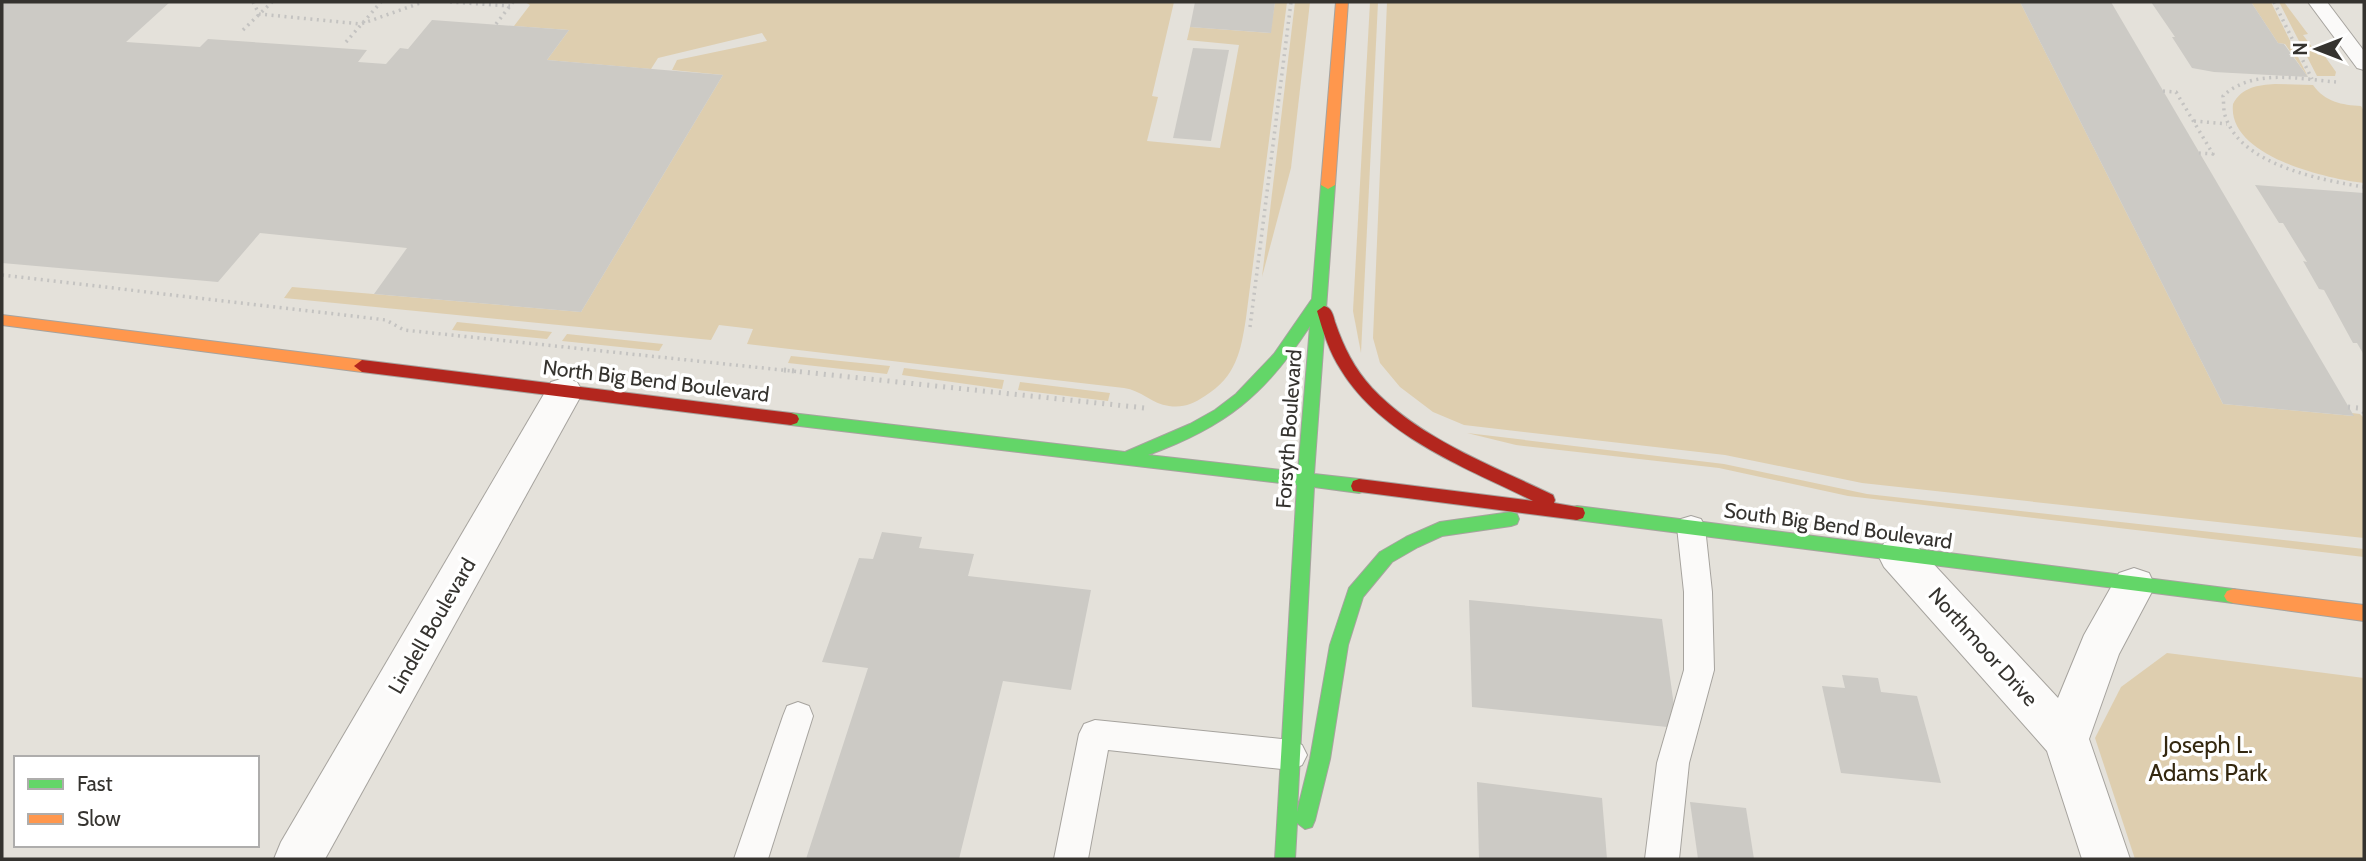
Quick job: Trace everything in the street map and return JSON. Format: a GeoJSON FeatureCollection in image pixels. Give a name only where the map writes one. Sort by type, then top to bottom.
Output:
{"type":"FeatureCollection","features":[{"type":"Feature","properties":{"kind":"main road","name":"Forsyth Boulevard"},"geometry":{"type":"LineString","coordinates":[[1285,859],[1307,480],[1342,2]]}},
{"type":"Feature","properties":{"kind":"main road"},"geometry":{"type":"LineString","coordinates":[[1124,457],[1177,439],[1222,416],[1276,362],[1320,299]]}},
{"type":"Feature","properties":{"kind":"main road"},"geometry":{"type":"LineString","coordinates":[[1320,299],[1349,371],[1376,400],[1442,446],[1572,513]]}},
{"type":"Feature","properties":{"kind":"main road","name":"North Big Bend Boulevard"},"geometry":{"type":"LineString","coordinates":[[2,320],[564,392],[1307,480]]}},
{"type":"Feature","properties":{"kind":"main road","name":"South Big Bend Boulevard"},"geometry":{"type":"LineString","coordinates":[[1307,480],[2364,614]]}},
{"type":"Feature","properties":{"kind":"main road"},"geometry":{"type":"LineString","coordinates":[[1295,859],[1320,759],[1339,645],[1355,593],[1386,557],[1440,530],[1572,513]]}},
{"type":"Feature","properties":{"kind":"street","name":"Lindell Boulevard"},"geometry":{"type":"LineString","coordinates":[[298,859],[564,392]]}},
{"type":"Feature","properties":{"kind":"street","name":"Northmoor Drive"},"geometry":{"type":"LineString","coordinates":[[1899,555],[2066,739],[2106,859]]}},
{"type":"Feature","properties":{"kind":"street"},"geometry":{"type":"LineString","coordinates":[[2066,739],[2099,649],[2134,586]]}},
{"type":"Feature","properties":{"kind":"lane"},"geometry":{"type":"LineString","coordinates":[[2317,2],[2364,64]]}},
{"type":"Feature","properties":{"kind":"lane"},"geometry":{"type":"LineString","coordinates":[[1662,859],[1673,763],[1699,670],[1698,592],[1691,527]]}},
{"type":"Feature","properties":{"kind":"lane"},"geometry":{"type":"LineString","coordinates":[[751,859],[798,716]]}},
{"type":"Feature","properties":{"kind":"lane"},"geometry":{"type":"LineString","coordinates":[[1071,859],[1095,734],[1291,755]]}},
{"type":"Feature","properties":{"kind":"path"},"geometry":{"type":"LineString","coordinates":[[253,2],[259,14]]}},
{"type":"Feature","properties":{"kind":"path"},"geometry":{"type":"LineString","coordinates":[[243,30],[272,2]]}},
{"type":"Feature","properties":{"kind":"path"},"geometry":{"type":"LineString","coordinates":[[346,42],[381,2]]}},
{"type":"Feature","properties":{"kind":"path"},"geometry":{"type":"LineString","coordinates":[[259,14],[361,24],[423,2]]}},
{"type":"Feature","properties":{"kind":"path"},"geometry":{"type":"LineString","coordinates":[[450,2],[512,4]]}},
{"type":"Feature","properties":{"kind":"path"},"geometry":{"type":"LineString","coordinates":[[1248,338],[1291,2]]}},
{"type":"Feature","properties":{"kind":"path"},"geometry":{"type":"LineString","coordinates":[[2274,2],[2313,80]]}},
{"type":"Feature","properties":{"kind":"path"},"geometry":{"type":"LineString","coordinates":[[496,24],[512,4]]}},
{"type":"Feature","properties":{"kind":"path"},"geometry":{"type":"LineString","coordinates":[[2345,82],[2259,78],[2237,83],[2223,96],[2223,115],[2247,145],[2277,165],[2314,179],[2364,187]]}},
{"type":"Feature","properties":{"kind":"path"},"geometry":{"type":"LineString","coordinates":[[2163,91],[2176,92],[2213,154],[2199,153]]}},
{"type":"Feature","properties":{"kind":"path"},"geometry":{"type":"LineString","coordinates":[[2194,121],[2228,124]]}},
{"type":"Feature","properties":{"kind":"path"},"geometry":{"type":"LineString","coordinates":[[2,275],[386,320],[404,330],[742,364],[1108,406],[1134,405],[1153,411]]}},
{"type":"Feature","properties":{"kind":"path"},"geometry":{"type":"LineString","coordinates":[[2348,407],[2359,408],[2364,412]]}},
{"type":"Feature","properties":{"kind":"green space"},"geometry":{"type":"Polygon","coordinates":[[[525,2],[1174,2],[1152,96],[1158,97],[1147,141],[1220,148],[1239,45],[1187,40],[1190,27],[1270,33],[1275,2],[1287,2],[1246,318],[1239,352],[1230,372],[1215,389],[1201,399],[1183,406],[1174,406],[1163,405],[1124,388],[747,344],[753,329],[719,325],[711,340],[284,298],[292,287],[581,312],[723,75],[672,70],[677,60],[767,41],[762,33],[658,58],[651,69],[547,60],[569,30],[514,26],[530,5],[525,2]]]}},
{"type":"Feature","properties":{"kind":"green space"},"geometry":{"type":"Polygon","coordinates":[[[1295,2],[1310,2],[1291,168],[1262,277],[1295,2]]]}},
{"type":"Feature","properties":{"kind":"green space"},"geometry":{"type":"Polygon","coordinates":[[[1370,2],[1378,2],[1361,353],[1353,311],[1370,2]]]}},
{"type":"Feature","properties":{"kind":"green space"},"geometry":{"type":"Polygon","coordinates":[[[1387,2],[2020,2],[2223,404],[2353,416],[2352,413],[2360,414],[2364,418],[2364,538],[1862,483],[1725,455],[1464,425],[1433,412],[1400,387],[1380,363],[1373,338],[1387,2]]]}},
{"type":"Feature","properties":{"kind":"green space"},"geometry":{"type":"Polygon","coordinates":[[[2251,2],[2271,2],[2308,77],[2285,44],[2278,43],[2251,2]]]}},
{"type":"Feature","properties":{"kind":"green space"},"geometry":{"type":"Polygon","coordinates":[[[2279,2],[2284,2],[2308,34],[2303,35],[2318,55],[2324,55],[2336,72],[2335,76],[2317,76],[2279,2]]]}},
{"type":"Feature","properties":{"kind":"green space"},"geometry":{"type":"Polygon","coordinates":[[[2275,84],[2313,85],[2334,102],[2361,106],[2364,111],[2364,183],[2327,176],[2282,162],[2246,138],[2235,122],[2233,104],[2246,90],[2275,84]]]}},
{"type":"Feature","properties":{"kind":"green space"},"geometry":{"type":"Polygon","coordinates":[[[457,322],[552,332],[547,339],[452,330],[457,322]]]}},
{"type":"Feature","properties":{"kind":"green space"},"geometry":{"type":"Polygon","coordinates":[[[567,334],[663,344],[659,351],[562,341],[567,334]]]}},
{"type":"Feature","properties":{"kind":"green space"},"geometry":{"type":"Polygon","coordinates":[[[791,356],[890,366],[887,374],[788,363],[791,356]]]}},
{"type":"Feature","properties":{"kind":"green space"},"geometry":{"type":"Polygon","coordinates":[[[904,368],[1004,380],[1002,389],[902,375],[904,368]]]}},
{"type":"Feature","properties":{"kind":"green space"},"geometry":{"type":"Polygon","coordinates":[[[1020,382],[1110,393],[1108,401],[1018,390],[1020,382]]]}},
{"type":"Feature","properties":{"kind":"green space"},"geometry":{"type":"Polygon","coordinates":[[[1467,433],[1724,464],[1867,494],[2364,549],[2364,557],[1848,496],[1719,468],[1516,445],[1467,433]]]}},
{"type":"Feature","properties":{"kind":"green space","name":"Joseph L. Adams Park"},"geometry":{"type":"Polygon","coordinates":[[[2167,653],[2364,678],[2364,859],[2135,859],[2095,738],[2121,687],[2167,653]]]}},
{"type":"Feature","properties":{"kind":"building"},"geometry":{"type":"Polygon","coordinates":[[[2,2],[170,2],[126,42],[200,47],[208,39],[367,50],[358,62],[386,64],[400,48],[408,49],[432,20],[569,30],[547,60],[723,75],[581,312],[374,294],[407,248],[260,233],[218,282],[2,263],[2,2]]]}},
{"type":"Feature","properties":{"kind":"building"},"geometry":{"type":"Polygon","coordinates":[[[1195,2],[1275,2],[1271,33],[1190,27],[1195,2]]]}},
{"type":"Feature","properties":{"kind":"building"},"geometry":{"type":"Polygon","coordinates":[[[2020,2],[2111,2],[2354,416],[2223,404],[2020,2]]]}},
{"type":"Feature","properties":{"kind":"building"},"geometry":{"type":"Polygon","coordinates":[[[2151,2],[2251,2],[2278,43],[2284,44],[2308,77],[2214,72],[2192,68],[2151,2]]]}},
{"type":"Feature","properties":{"kind":"building"},"geometry":{"type":"Polygon","coordinates":[[[1193,48],[1229,50],[1211,141],[1173,138],[1193,48]]]}},
{"type":"Feature","properties":{"kind":"building"},"geometry":{"type":"Polygon","coordinates":[[[2255,185],[2364,193],[2364,355],[2357,343],[2353,343],[2324,290],[2319,289],[2303,261],[2307,262],[2283,223],[2279,223],[2255,185]]]}},
{"type":"Feature","properties":{"kind":"building"},"geometry":{"type":"Polygon","coordinates":[[[882,532],[922,537],[919,548],[974,554],[968,576],[1091,590],[1071,690],[1003,681],[959,859],[806,859],[868,668],[822,662],[859,558],[873,559],[882,532]]]}},
{"type":"Feature","properties":{"kind":"building"},"geometry":{"type":"Polygon","coordinates":[[[1469,600],[1662,619],[1677,728],[1472,707],[1469,600]]]}},
{"type":"Feature","properties":{"kind":"building"},"geometry":{"type":"Polygon","coordinates":[[[1842,675],[1878,678],[1881,692],[1917,696],[1941,783],[1841,773],[1822,686],[1845,688],[1842,675]]]}},
{"type":"Feature","properties":{"kind":"building"},"geometry":{"type":"Polygon","coordinates":[[[1477,782],[1602,798],[1607,859],[1479,859],[1477,782]]]}},
{"type":"Feature","properties":{"kind":"building"},"geometry":{"type":"Polygon","coordinates":[[[1690,802],[1746,808],[1754,859],[1698,859],[1690,802]]]}},
{"type":"Feature","properties":{"kind":"traffic: fast"},"geometry":{"type":"LineString","coordinates":[[1285,859],[1301,546],[1328,185]]}},
{"type":"Feature","properties":{"kind":"traffic: fast"},"geometry":{"type":"LineString","coordinates":[[1132,454],[1195,429],[1242,399],[1279,358],[1318,302]]}},
{"type":"Feature","properties":{"kind":"traffic: fast"},"geometry":{"type":"LineString","coordinates":[[791,419],[1359,486]]}},
{"type":"Feature","properties":{"kind":"traffic: fast"},"geometry":{"type":"LineString","coordinates":[[1577,513],[2233,596]]}},
{"type":"Feature","properties":{"kind":"traffic: fast"},"geometry":{"type":"LineString","coordinates":[[1305,820],[1320,759],[1339,645],[1355,593],[1386,557],[1412,542],[1440,529],[1511,519]]}},
{"type":"Feature","properties":{"kind":"traffic: slow"},"geometry":{"type":"LineString","coordinates":[[1328,185],[1342,2]]}},
{"type":"Feature","properties":{"kind":"traffic: slow"},"geometry":{"type":"LineString","coordinates":[[2,320],[362,366]]}},
{"type":"Feature","properties":{"kind":"traffic: slow"},"geometry":{"type":"LineString","coordinates":[[2233,596],[2364,613]]}},
{"type":"Feature","properties":{"kind":"traffic: jam"},"geometry":{"type":"LineString","coordinates":[[1324,311],[1344,364],[1368,393],[1390,413],[1414,431],[1467,461],[1547,500]]}},
{"type":"Feature","properties":{"kind":"traffic: jam"},"geometry":{"type":"LineString","coordinates":[[362,366],[791,419]]}},
{"type":"Feature","properties":{"kind":"traffic: jam"},"geometry":{"type":"LineString","coordinates":[[1359,486],[1577,513]]}}]}
